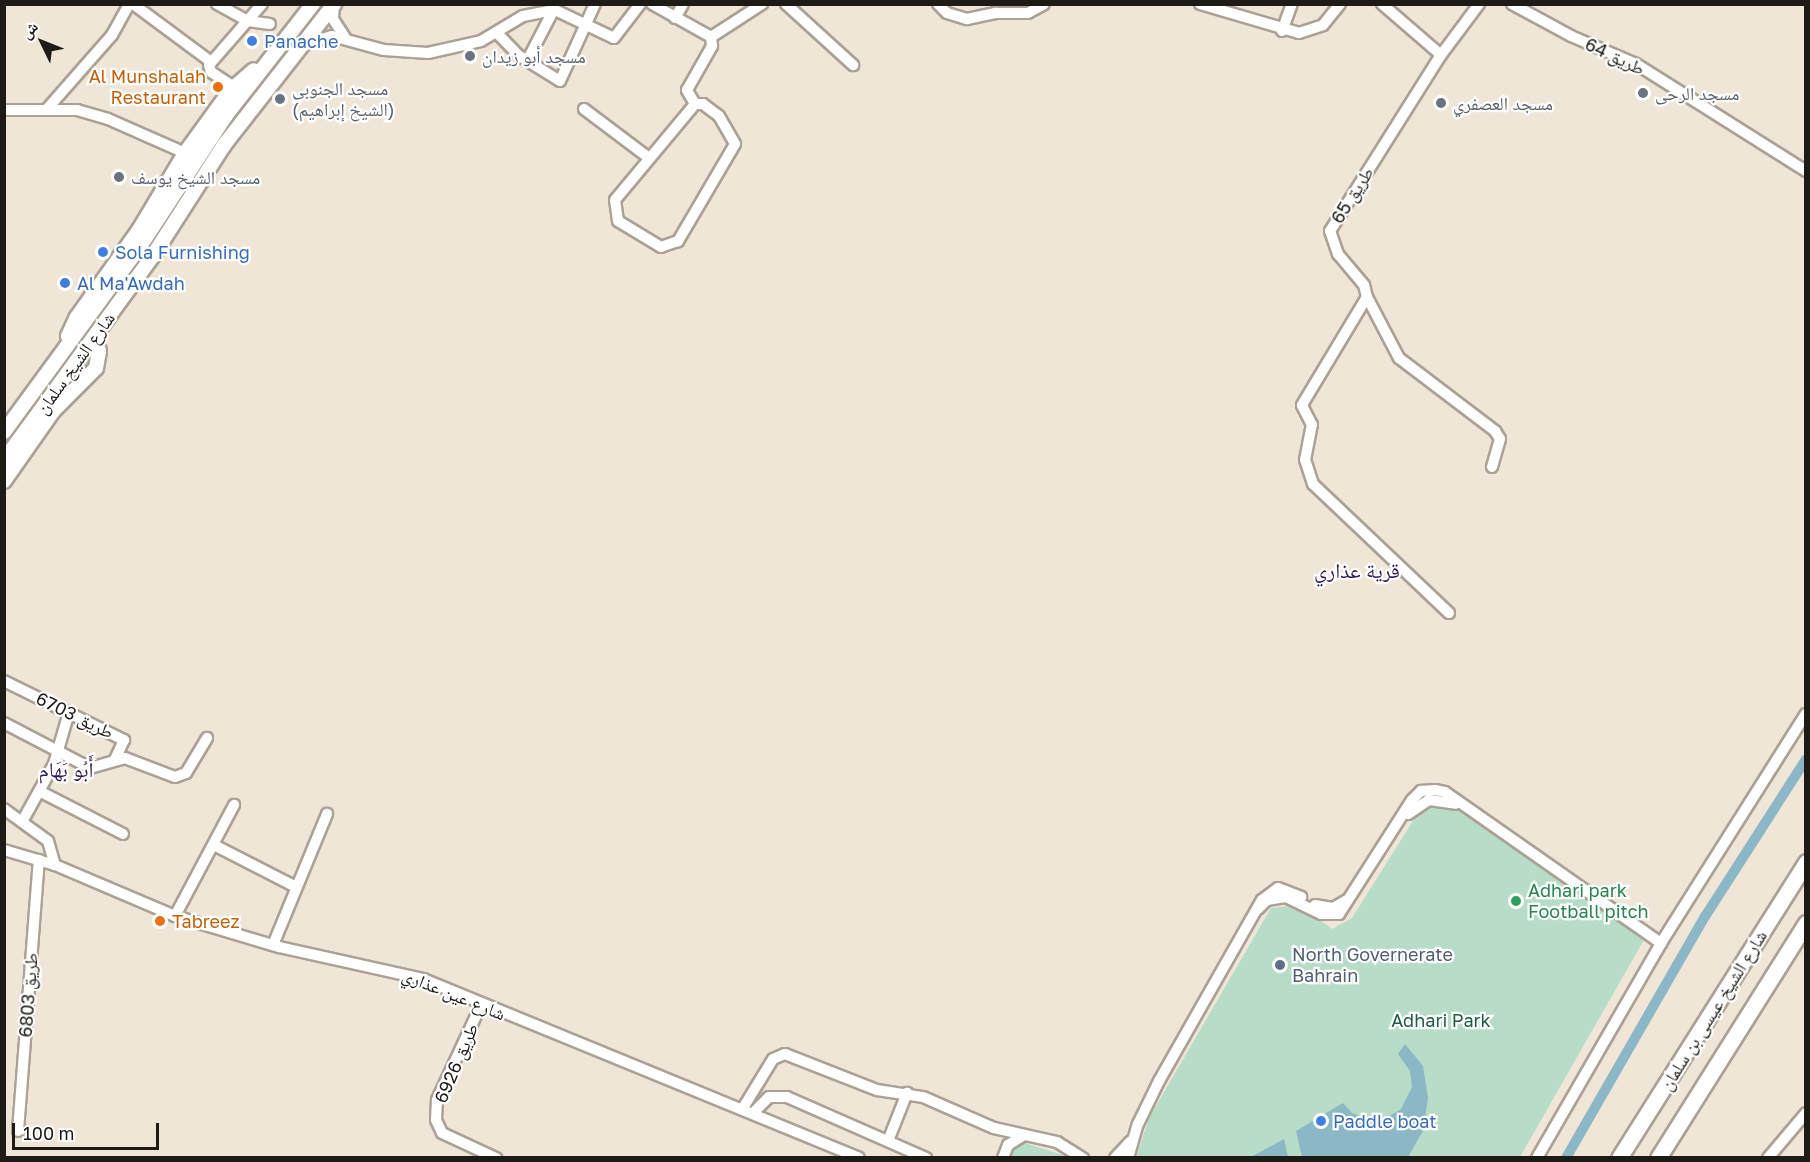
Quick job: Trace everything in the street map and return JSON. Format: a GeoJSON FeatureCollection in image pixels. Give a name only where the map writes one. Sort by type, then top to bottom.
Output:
{"type":"FeatureCollection","features":[{"type":"Feature","properties":{"kind":"highway","name":"شارع الشيخ عيسى بن سلمان"},"geometry":{"type":"LineString","coordinates":[[1619,1158],[1806,862]]}},
{"type":"Feature","properties":{"kind":"highway","name":"شارع الشيخ عيسى بن سلمان"},"geometry":{"type":"LineString","coordinates":[[1658,1158],[1806,923]]}},
{"type":"Feature","properties":{"kind":"main road","name":"شارع الشيخ سلمان"},"geometry":{"type":"LineString","coordinates":[[4,432],[68,346],[266,63],[313,4]]}},
{"type":"Feature","properties":{"kind":"main road","name":"شارع الشيخ سلمان"},"geometry":{"type":"LineString","coordinates":[[4,459],[94,337],[224,145],[334,4]]}},
{"type":"Feature","properties":{"kind":"main road"},"geometry":{"type":"LineString","coordinates":[[68,346],[76,317],[139,230],[185,153],[234,87],[266,63]]}},
{"type":"Feature","properties":{"kind":"main road"},"geometry":{"type":"LineString","coordinates":[[4,482],[53,411],[96,368],[99,351],[94,337]]}},
{"type":"Feature","properties":{"kind":"street"},"geometry":{"type":"LineString","coordinates":[[47,109],[112,35],[131,4],[211,62]]}},
{"type":"Feature","properties":{"kind":"street"},"geometry":{"type":"LineString","coordinates":[[217,4],[248,21],[270,24]]}},
{"type":"Feature","properties":{"kind":"street"},"geometry":{"type":"LineString","coordinates":[[234,87],[209,70],[211,62],[262,4]]}},
{"type":"Feature","properties":{"kind":"street"},"geometry":{"type":"LineString","coordinates":[[334,4],[333,19],[346,39]]}},
{"type":"Feature","properties":{"kind":"street"},"geometry":{"type":"LineString","coordinates":[[524,16],[527,4]]}},
{"type":"Feature","properties":{"kind":"street"},"geometry":{"type":"LineString","coordinates":[[498,34],[527,61],[560,81],[595,4]]}},
{"type":"Feature","properties":{"kind":"street"},"geometry":{"type":"LineString","coordinates":[[299,47],[323,37],[346,39],[418,54],[452,49],[498,34],[524,16],[553,11],[618,37],[640,4]]}},
{"type":"Feature","properties":{"kind":"street"},"geometry":{"type":"LineString","coordinates":[[652,4],[711,37]]}},
{"type":"Feature","properties":{"kind":"street"},"geometry":{"type":"LineString","coordinates":[[675,18],[683,4]]}},
{"type":"Feature","properties":{"kind":"street"},"geometry":{"type":"LineString","coordinates":[[711,37],[762,4]]}},
{"type":"Feature","properties":{"kind":"street"},"geometry":{"type":"LineString","coordinates":[[786,4],[853,65]]}},
{"type":"Feature","properties":{"kind":"street"},"geometry":{"type":"LineString","coordinates":[[938,4],[946,14],[967,19],[996,13],[1028,13],[1044,4]]}},
{"type":"Feature","properties":{"kind":"street"},"geometry":{"type":"LineString","coordinates":[[1282,31],[1292,4]]}},
{"type":"Feature","properties":{"kind":"street"},"geometry":{"type":"LineString","coordinates":[[1203,5],[1282,31],[1311,31],[1323,25],[1340,4]]}},
{"type":"Feature","properties":{"kind":"street"},"geometry":{"type":"LineString","coordinates":[[1382,4],[1442,55]]}},
{"type":"Feature","properties":{"kind":"street","name":"طريق 65"},"geometry":{"type":"LineString","coordinates":[[1368,297],[1364,285],[1338,254],[1330,231],[1442,55],[1479,4]]}},
{"type":"Feature","properties":{"kind":"street","name":"طريق 64"},"geometry":{"type":"LineString","coordinates":[[1513,5],[1636,64],[1806,171]]}},
{"type":"Feature","properties":{"kind":"street"},"geometry":{"type":"LineString","coordinates":[[527,61],[553,11]]}},
{"type":"Feature","properties":{"kind":"street"},"geometry":{"type":"LineString","coordinates":[[695,104],[687,90],[712,46],[711,37]]}},
{"type":"Feature","properties":{"kind":"street"},"geometry":{"type":"LineString","coordinates":[[695,104],[703,104],[719,116],[735,144],[678,241],[669,246],[654,244],[633,233],[618,221],[613,212],[615,200],[695,104]]}},
{"type":"Feature","properties":{"kind":"street"},"geometry":{"type":"LineString","coordinates":[[584,109],[649,158]]}},
{"type":"Feature","properties":{"kind":"street"},"geometry":{"type":"LineString","coordinates":[[4,110],[77,110],[108,119],[185,153]]}},
{"type":"Feature","properties":{"kind":"street"},"geometry":{"type":"LineString","coordinates":[[1368,297],[1310,388],[1302,405],[1312,425],[1305,460],[1313,484],[1449,613]]}},
{"type":"Feature","properties":{"kind":"street"},"geometry":{"type":"LineString","coordinates":[[1368,297],[1399,358],[1495,431],[1500,439],[1492,466]]}},
{"type":"Feature","properties":{"kind":"street","name":"طريق 6703"},"geometry":{"type":"LineString","coordinates":[[4,681],[124,740],[115,759]]}},
{"type":"Feature","properties":{"kind":"street"},"geometry":{"type":"LineString","coordinates":[[23,820],[41,792],[59,751],[69,712]]}},
{"type":"Feature","properties":{"kind":"street"},"geometry":{"type":"LineString","coordinates":[[1537,1158],[1661,943],[1806,714]]}},
{"type":"Feature","properties":{"kind":"street"},"geometry":{"type":"LineString","coordinates":[[6,729],[59,751],[90,768],[102,767],[115,759],[125,758],[169,776],[181,776],[207,738]]}},
{"type":"Feature","properties":{"kind":"street"},"geometry":{"type":"LineString","coordinates":[[1128,1158],[1159,1081],[1265,895],[1278,888],[1306,903],[1333,908],[1354,894],[1412,801],[1427,790],[1444,792],[1661,943]]}},
{"type":"Feature","properties":{"kind":"street"},"geometry":{"type":"LineString","coordinates":[[41,792],[123,834]]}},
{"type":"Feature","properties":{"kind":"street"},"geometry":{"type":"LineString","coordinates":[[175,916],[234,805]]}},
{"type":"Feature","properties":{"kind":"street"},"geometry":{"type":"LineString","coordinates":[[4,809],[23,820],[48,841],[55,865]]}},
{"type":"Feature","properties":{"kind":"street"},"geometry":{"type":"LineString","coordinates":[[273,945],[294,886],[327,814]]}},
{"type":"Feature","properties":{"kind":"street"},"geometry":{"type":"LineString","coordinates":[[214,845],[294,886]]}},
{"type":"Feature","properties":{"kind":"street","name":"شارع عين عذاري"},"geometry":{"type":"LineString","coordinates":[[4,850],[55,865],[175,916],[273,945],[401,972],[754,1112],[859,1158]]}},
{"type":"Feature","properties":{"kind":"street","name":"طريق 6803"},"geometry":{"type":"LineString","coordinates":[[18,1131],[39,860]]}},
{"type":"Feature","properties":{"kind":"street","name":"طريق 6926"},"geometry":{"type":"LineString","coordinates":[[481,1005],[438,1100],[436,1120],[442,1133],[496,1158]]}},
{"type":"Feature","properties":{"kind":"street"},"geometry":{"type":"LineString","coordinates":[[743,1108],[773,1059],[785,1054],[813,1062],[876,1090],[907,1093],[994,1128],[1030,1134],[1063,1145],[1083,1158]]}},
{"type":"Feature","properties":{"kind":"street"},"geometry":{"type":"LineString","coordinates":[[888,1141],[907,1093]]}},
{"type":"Feature","properties":{"kind":"street"},"geometry":{"type":"LineString","coordinates":[[754,1112],[769,1097],[787,1097],[926,1158]]}},
{"type":"Feature","properties":{"kind":"street"},"geometry":{"type":"LineString","coordinates":[[1768,1158],[1806,1113]]}},
{"type":"Feature","properties":{"kind":"street"},"geometry":{"type":"LineString","coordinates":[[994,1128],[1003,1137],[1004,1153]]}},
{"type":"Feature","properties":{"kind":"street"},"geometry":{"type":"LineString","coordinates":[[1004,1153],[1030,1134]]}},
{"type":"Feature","properties":{"kind":"street"},"geometry":{"type":"LineString","coordinates":[[1115,1158],[1135,1137]]}},
{"type":"Feature","properties":{"kind":"green space","name":"Adhari Park"},"geometry":{"type":"Polygon","coordinates":[[[1451,805],[1643,931],[1645,938],[1520,1157],[1136,1158],[1149,1118],[1271,908],[1300,905],[1332,929],[1352,918],[1421,808],[1451,805]]]}},
{"type":"Feature","properties":{"kind":"green space"},"geometry":{"type":"Polygon","coordinates":[[[1025,1143],[1069,1157],[1010,1157],[1015,1147],[1025,1143]]]}},
{"type":"Feature","properties":{"kind":"water"},"geometry":{"type":"Polygon","coordinates":[[[1405,1044],[1423,1066],[1428,1098],[1423,1131],[1408,1157],[1302,1157],[1296,1131],[1343,1103],[1352,1113],[1367,1119],[1386,1118],[1401,1109],[1412,1087],[1410,1071],[1398,1054],[1405,1044]]]}},
{"type":"Feature","properties":{"kind":"water"},"geometry":{"type":"Polygon","coordinates":[[[1284,1139],[1288,1157],[1251,1157],[1284,1139]]]}},
{"type":"Feature","properties":{"kind":"waterway"},"geometry":{"type":"LineString","coordinates":[[1566,1158],[1706,915],[1806,759]]}},
{"type":"Feature","properties":{"kind":"place","name":"Panache"},"geometry":{"type":"Point","coordinates":[252,41]}},
{"type":"Feature","properties":{"kind":"place","name":"مسجد أبو زيدان"},"geometry":{"type":"Point","coordinates":[470,56]}},
{"type":"Feature","properties":{"kind":"place","name":"Al Munshalah Restaurant"},"geometry":{"type":"Point","coordinates":[218,87]}},
{"type":"Feature","properties":{"kind":"place","name":"مسجد الرحى"},"geometry":{"type":"Point","coordinates":[1643,93]}},
{"type":"Feature","properties":{"kind":"place","name":"مسجد الجنوبي (الشيخ إبراهيم)"},"geometry":{"type":"Point","coordinates":[280,99]}},
{"type":"Feature","properties":{"kind":"place","name":"مسجد العصفري"},"geometry":{"type":"Point","coordinates":[1441,103]}},
{"type":"Feature","properties":{"kind":"place","name":"مسجد الشيخ يوسف"},"geometry":{"type":"Point","coordinates":[119,177]}},
{"type":"Feature","properties":{"kind":"place","name":"Sola Furnishing"},"geometry":{"type":"Point","coordinates":[103,252]}},
{"type":"Feature","properties":{"kind":"place","name":"Al Ma'Awdah"},"geometry":{"type":"Point","coordinates":[65,283]}},
{"type":"Feature","properties":{"kind":"place","name":"Adhari park Football pitch"},"geometry":{"type":"Point","coordinates":[1516,901]}},
{"type":"Feature","properties":{"kind":"place","name":"Tabreez"},"geometry":{"type":"Point","coordinates":[160,921]}},
{"type":"Feature","properties":{"kind":"place","name":"North Governerate Bahrain"},"geometry":{"type":"Point","coordinates":[1280,965]}},
{"type":"Feature","properties":{"kind":"place","name":"Paddle boat"},"geometry":{"type":"Point","coordinates":[1321,1121]}},
{"type":"Feature","properties":{"kind":"district","name":"قرية عذاري"},"geometry":{"type":"Point","coordinates":[1357,570]}},
{"type":"Feature","properties":{"kind":"district","name":"أَبُو بَهَام"},"geometry":{"type":"Point","coordinates":[66,769]}}]}
